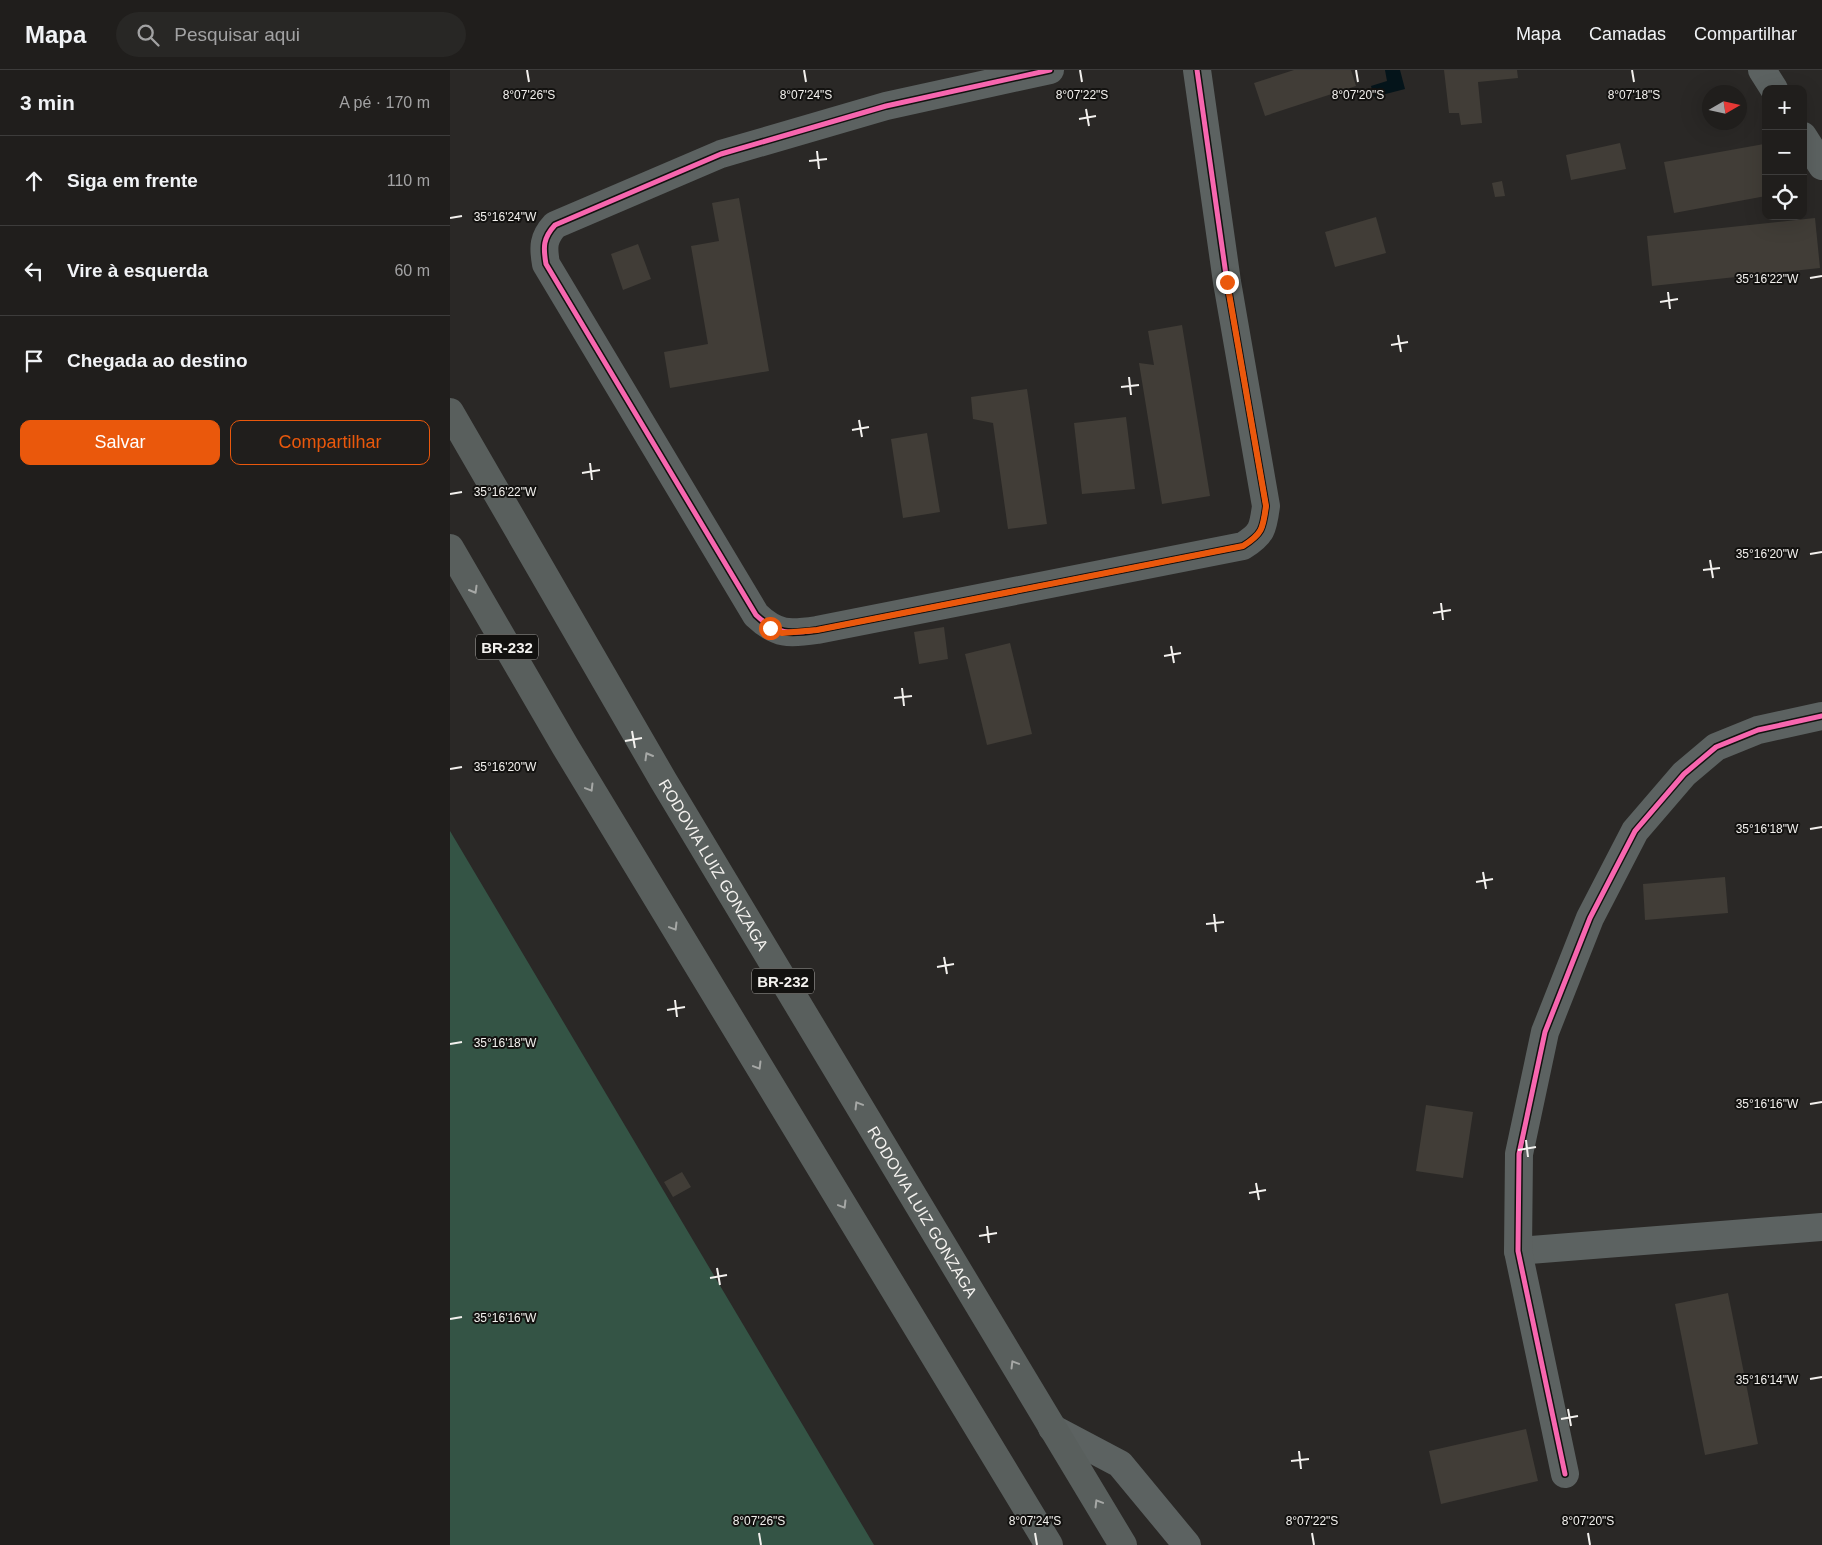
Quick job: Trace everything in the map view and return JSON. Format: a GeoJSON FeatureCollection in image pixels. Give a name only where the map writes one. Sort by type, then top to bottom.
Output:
{"type":"FeatureCollection","features":[{"type":"Feature","properties":{"kind":"highway","name":"RODOVIA LUIZ GONZAGA"},"geometry":{"type":"LineString","coordinates":[[450,412],[663,780],[1123,1545]]}},
{"type":"Feature","properties":{"kind":"highway","name":"BR-232"},"geometry":{"type":"LineString","coordinates":[[450,548],[565,746],[1049,1545]]}},
{"type":"Feature","properties":{"kind":"street"},"geometry":{"type":"LineString","coordinates":[[1050,70],[886,106],[721,154],[555,225],[547,233],[543,246],[546,264],[756,616],[770,628],[782,633],[817,630],[1243,546],[1258,536],[1264,524],[1266,506],[1227,282],[1197,70]]}},
{"type":"Feature","properties":{"kind":"street"},"geometry":{"type":"LineString","coordinates":[[1762,70],[1771,85]]}},
{"type":"Feature","properties":{"kind":"street"},"geometry":{"type":"LineString","coordinates":[[1807,142],[1822,166]]}},
{"type":"Feature","properties":{"kind":"street"},"geometry":{"type":"LineString","coordinates":[[1565,1474],[1518,1251],[1518,1154],[1546,1032],[1590,918],[1635,831],[1684,774],[1716,747],[1758,730],[1822,716]]}},
{"type":"Feature","properties":{"kind":"street"},"geometry":{"type":"LineString","coordinates":[[1518,1251],[1822,1227]]}},
{"type":"Feature","properties":{"kind":"street"},"geometry":{"type":"LineString","coordinates":[[1052,1428],[1120,1464],[1187,1545]]}},
{"type":"Feature","properties":{"kind":"green space"},"geometry":{"type":"Polygon","coordinates":[[[450,831],[874,1545],[450,1545],[450,831]]]}},
{"type":"Feature","properties":{"kind":"shaded area"},"geometry":{"type":"Polygon","coordinates":[[[1385,70],[1400,70],[1405,89],[1374,97],[1371,86],[1387,81],[1385,70]]]}},
{"type":"Feature","properties":{"kind":"building"},"geometry":{"type":"Polygon","coordinates":[[[1294,70],[1351,70],[1356,86],[1265,116],[1254,83],[1294,70]]]}},
{"type":"Feature","properties":{"kind":"building"},"geometry":{"type":"Polygon","coordinates":[[[1444,70],[1517,70],[1518,78],[1478,82],[1482,123],[1461,125],[1459,113],[1449,113],[1444,70]]]}},
{"type":"Feature","properties":{"kind":"building"},"geometry":{"type":"Polygon","coordinates":[[[1620,143],[1626,169],[1571,180],[1566,155],[1620,143]]]}},
{"type":"Feature","properties":{"kind":"building"},"geometry":{"type":"Polygon","coordinates":[[[1762,144],[1762,197],[1674,213],[1664,162],[1762,144]]]}},
{"type":"Feature","properties":{"kind":"building"},"geometry":{"type":"Polygon","coordinates":[[[1502,181],[1505,196],[1495,197],[1492,183],[1502,181]]]}},
{"type":"Feature","properties":{"kind":"building"},"geometry":{"type":"Polygon","coordinates":[[[739,198],[769,371],[670,388],[664,352],[708,344],[691,246],[719,241],[712,203],[739,198]]]}},
{"type":"Feature","properties":{"kind":"building"},"geometry":{"type":"Polygon","coordinates":[[[1376,217],[1386,253],[1335,267],[1325,232],[1376,217]]]}},
{"type":"Feature","properties":{"kind":"building"},"geometry":{"type":"Polygon","coordinates":[[[1815,218],[1820,268],[1652,286],[1647,236],[1815,218]]]}},
{"type":"Feature","properties":{"kind":"building"},"geometry":{"type":"Polygon","coordinates":[[[638,244],[651,279],[623,290],[611,254],[638,244]]]}},
{"type":"Feature","properties":{"kind":"building"},"geometry":{"type":"Polygon","coordinates":[[[1182,325],[1210,496],[1162,504],[1139,363],[1154,365],[1148,331],[1182,325]]]}},
{"type":"Feature","properties":{"kind":"building"},"geometry":{"type":"Polygon","coordinates":[[[1027,389],[1047,524],[1008,529],[993,423],[973,419],[971,397],[1027,389]]]}},
{"type":"Feature","properties":{"kind":"building"},"geometry":{"type":"Polygon","coordinates":[[[1126,417],[1135,489],[1082,494],[1074,423],[1126,417]]]}},
{"type":"Feature","properties":{"kind":"building"},"geometry":{"type":"Polygon","coordinates":[[[927,433],[940,512],[903,518],[891,439],[927,433]]]}},
{"type":"Feature","properties":{"kind":"building"},"geometry":{"type":"Polygon","coordinates":[[[944,627],[948,659],[919,664],[914,632],[944,627]]]}},
{"type":"Feature","properties":{"kind":"building"},"geometry":{"type":"Polygon","coordinates":[[[1010,643],[1032,734],[987,745],[965,654],[1010,643]]]}},
{"type":"Feature","properties":{"kind":"building"},"geometry":{"type":"Polygon","coordinates":[[[1725,877],[1728,913],[1645,920],[1643,884],[1725,877]]]}},
{"type":"Feature","properties":{"kind":"building"},"geometry":{"type":"Polygon","coordinates":[[[1426,1105],[1473,1112],[1463,1178],[1416,1171],[1426,1105]]]}},
{"type":"Feature","properties":{"kind":"building"},"geometry":{"type":"Polygon","coordinates":[[[682,1172],[691,1187],[673,1197],[664,1182],[682,1172]]]}},
{"type":"Feature","properties":{"kind":"building"},"geometry":{"type":"Polygon","coordinates":[[[1728,1293],[1758,1444],[1705,1455],[1675,1304],[1728,1293]]]}},
{"type":"Feature","properties":{"kind":"building"},"geometry":{"type":"Polygon","coordinates":[[[1526,1429],[1538,1481],[1441,1504],[1429,1451],[1526,1429]]]}},
{"type":"Feature","properties":{"kind":"cycle path"},"geometry":{"type":"LineString","coordinates":[[1050,70],[886,106],[721,154],[555,225],[548,234],[544,248],[546,264],[756,615],[777,630],[784,632],[817,630],[1243,546],[1258,534],[1264,520],[1266,506],[1227,282],[1197,70]]}},
{"type":"Feature","properties":{"kind":"cycle path"},"geometry":{"type":"LineString","coordinates":[[1565,1474],[1518,1251],[1519,1154],[1545,1032],[1590,918],[1635,831],[1684,774],[1716,747],[1758,730],[1822,716]]}},
{"type":"Feature","properties":{"kind":"route"},"geometry":{"type":"LineString","coordinates":[[770,628],[782,633],[800,633],[817,630],[1243,546],[1258,536],[1264,524],[1266,506],[1227,282]]}}]}
